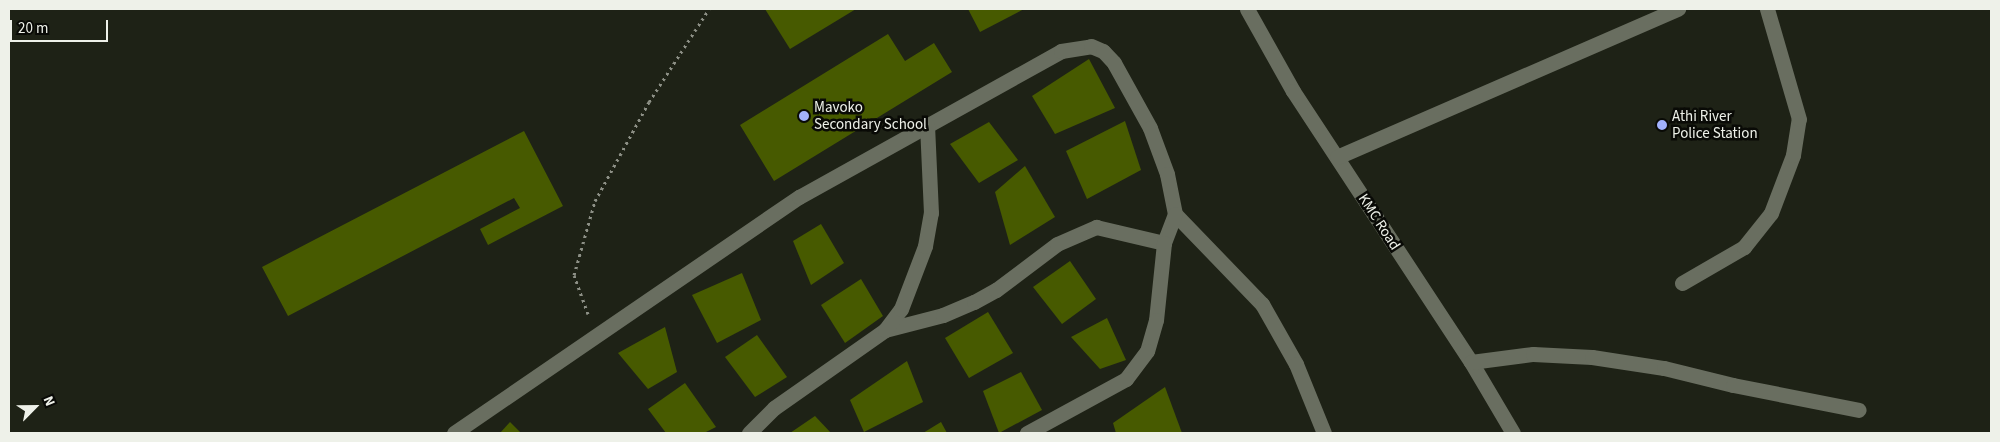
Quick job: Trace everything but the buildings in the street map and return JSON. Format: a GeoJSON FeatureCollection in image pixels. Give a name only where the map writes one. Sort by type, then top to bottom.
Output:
{"type":"FeatureCollection","features":[{"type":"Feature","properties":{"kind":"street","name":"KMC Road"},"geometry":{"type":"LineString","coordinates":[[1247,9],[1293,91],[1471,362],[1513,433]]}},
{"type":"Feature","properties":{"kind":"street"},"geometry":{"type":"LineString","coordinates":[[1337,157],[1678,9]]}},
{"type":"Feature","properties":{"kind":"street"},"geometry":{"type":"LineString","coordinates":[[1682,283],[1744,247],[1771,213],[1793,155],[1799,119],[1767,9]]}},
{"type":"Feature","properties":{"kind":"street"},"geometry":{"type":"LineString","coordinates":[[454,433],[799,197],[1061,51],[1091,46],[1104,52],[1114,63],[1150,128],[1167,174],[1175,214],[1164,243],[1156,320],[1147,351],[1126,379],[1027,433]]}},
{"type":"Feature","properties":{"kind":"street"},"geometry":{"type":"LineString","coordinates":[[748,433],[774,408],[885,330],[901,309],[925,246],[931,213],[927,125]]}},
{"type":"Feature","properties":{"kind":"street"},"geometry":{"type":"LineString","coordinates":[[1175,214],[1262,304],[1296,364],[1324,433]]}},
{"type":"Feature","properties":{"kind":"street"},"geometry":{"type":"LineString","coordinates":[[885,330],[943,315],[974,302],[996,290],[1058,244],[1096,227],[1164,243]]}},
{"type":"Feature","properties":{"kind":"street"},"geometry":{"type":"LineString","coordinates":[[1471,362],[1533,354],[1592,357],[1664,368],[1733,385],[1859,410]]}},
{"type":"Feature","properties":{"kind":"path"},"geometry":{"type":"LineString","coordinates":[[595,336],[574,275],[595,201],[649,102],[709,9]]}},
{"type":"Feature","properties":{"kind":"place","name":"Mavoko Secondary School"},"geometry":{"type":"Point","coordinates":[804,116]}},
{"type":"Feature","properties":{"kind":"place","name":"Athi River Police Station"},"geometry":{"type":"Point","coordinates":[1662,125]}}]}
